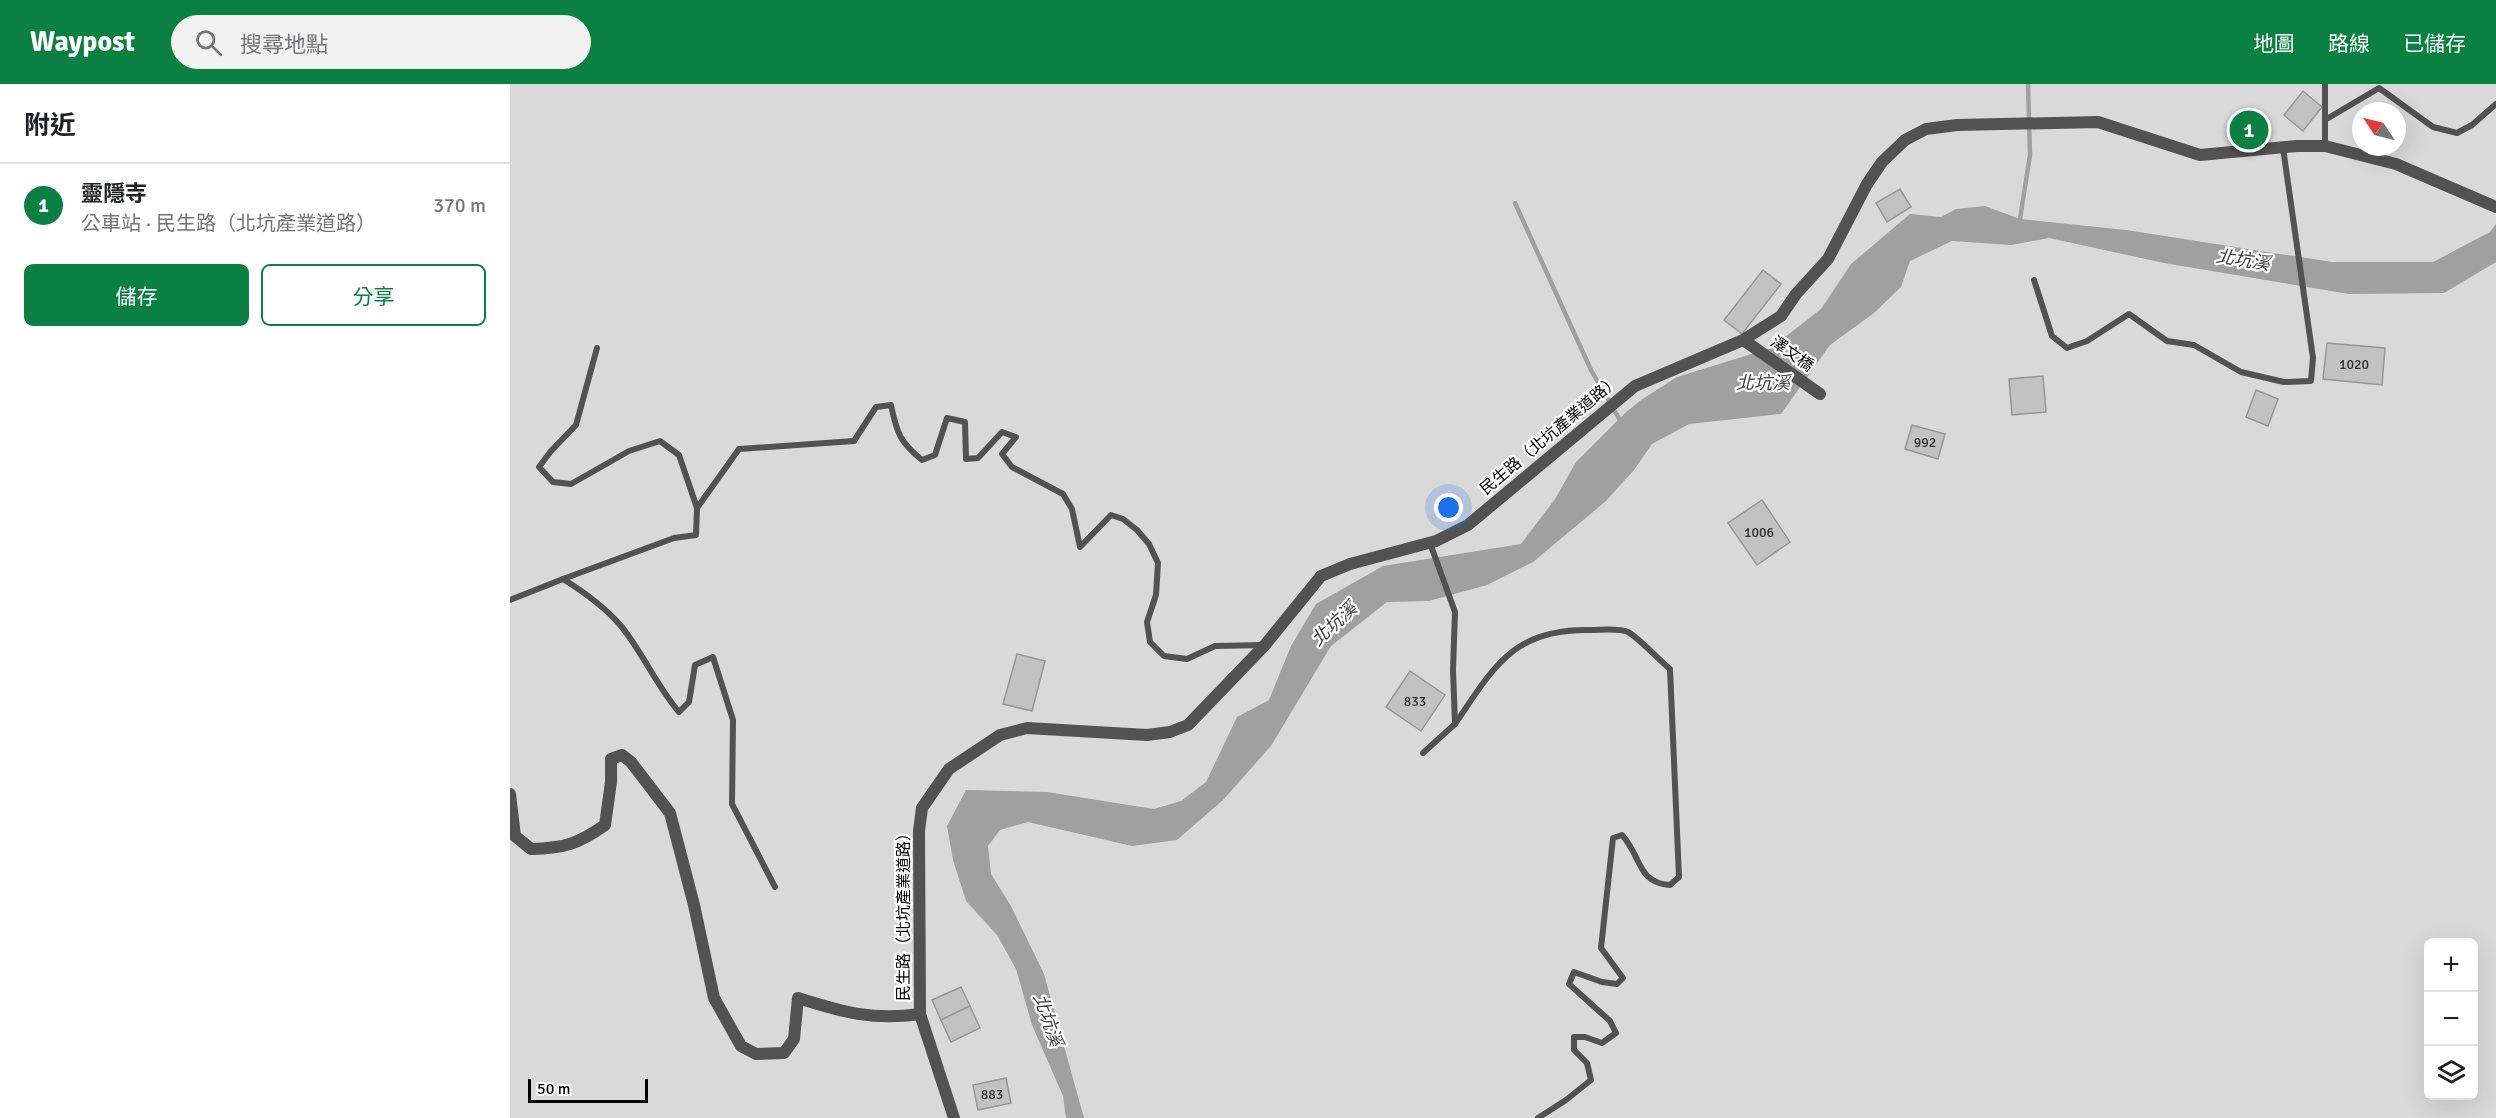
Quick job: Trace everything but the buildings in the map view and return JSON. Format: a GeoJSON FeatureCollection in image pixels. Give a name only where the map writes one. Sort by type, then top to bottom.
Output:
{"type":"FeatureCollection","features":[{"type":"Feature","properties":{"kind":"street","name":"民生路（北坑產業道路）"},"geometry":{"type":"LineString","coordinates":[[954,1118],[920,1014],[919,831],[922,808],[949,769],[1000,735],[1027,728],[1147,735],[1170,732],[1188,725],[1208,707],[1265,645],[1321,576],[1350,564],[1430,543],[1468,525],[1635,386],[1743,340],[1781,316],[1796,294],[1828,259],[1867,184],[1882,162],[1905,140],[1926,129],[1957,125],[2098,122],[2200,155],[2325,146],[2396,164],[2496,207]]}},
{"type":"Feature","properties":{"kind":"street","name":"澤文橋"},"geometry":{"type":"LineString","coordinates":[[1744,341],[1820,394]]}},
{"type":"Feature","properties":{"kind":"street"},"geometry":{"type":"LineString","coordinates":[[510,794],[515,836],[531,849],[550,849],[576,843],[605,825],[611,782],[611,759],[622,754],[631,762],[670,813],[694,905],[714,998],[741,1046],[756,1054],[784,1053],[794,1039],[798,998],[844,1013],[872,1017],[920,1014]]}},
{"type":"Feature","properties":{"kind":"lane"},"geometry":{"type":"LineString","coordinates":[[2325,84],[2325,146]]}},
{"type":"Feature","properties":{"kind":"lane"},"geometry":{"type":"LineString","coordinates":[[2325,120],[2379,88],[2433,127],[2457,133],[2496,104]]}},
{"type":"Feature","properties":{"kind":"lane"},"geometry":{"type":"LineString","coordinates":[[2034,280],[2052,336],[2067,348],[2087,340],[2128,314],[2167,341],[2194,345],[2241,372],[2284,382],[2310,381],[2313,358],[2283,148]]}},
{"type":"Feature","properties":{"kind":"lane"},"geometry":{"type":"LineString","coordinates":[[510,600],[674,538],[696,535],[697,508],[679,455],[660,441],[629,451],[571,484],[553,482],[539,467],[550,451],[576,425],[597,348]]}},
{"type":"Feature","properties":{"kind":"lane"},"geometry":{"type":"LineString","coordinates":[[697,508],[739,449],[854,441],[876,407],[891,405],[895,424],[904,445],[922,460],[935,455],[947,418],[965,422],[966,459],[978,458],[1002,432],[1016,437],[1002,454],[1012,466],[1063,494],[1072,509],[1080,547],[1111,515],[1123,519],[1149,544],[1158,563],[1156,595],[1147,622],[1150,642],[1164,656],[1187,659],[1215,646],[1265,645]]}},
{"type":"Feature","properties":{"kind":"lane"},"geometry":{"type":"LineString","coordinates":[[1430,543],[1455,612],[1453,670],[1455,724]]}},
{"type":"Feature","properties":{"kind":"lane"},"geometry":{"type":"LineString","coordinates":[[563,579],[589,595],[621,625],[664,694],[679,712],[689,702],[695,664],[713,657],[733,720],[732,804],[775,887]]}},
{"type":"Feature","properties":{"kind":"lane"},"geometry":{"type":"LineString","coordinates":[[1423,753],[1455,724],[1487,677],[1509,652],[1540,636],[1583,630],[1627,632],[1670,669],[1679,877],[1670,885],[1657,884],[1646,877],[1632,846],[1622,835],[1613,838],[1601,948],[1623,978],[1617,984],[1602,982],[1574,972],[1569,984],[1610,1021],[1616,1033],[1602,1043],[1585,1037],[1574,1037],[1574,1050],[1587,1063],[1591,1080],[1538,1118]]}},
{"type":"Feature","properties":{"kind":"shaded area"},"geometry":{"type":"Polygon","coordinates":[[[510,84],[2496,84],[2496,1118],[510,1118],[510,84]]]}},
{"type":"Feature","properties":{"kind":"water","name":"北坑溪"},"geometry":{"type":"Polygon","coordinates":[[[1985,206],[2020,219],[2126,230],[2332,262],[2433,262],[2490,232],[2496,224],[2496,262],[2444,293],[2349,294],[2164,263],[2049,238],[2011,245],[1952,241],[1910,261],[1901,287],[1874,313],[1830,345],[1781,414],[1689,424],[1652,444],[1634,470],[1606,501],[1533,562],[1487,585],[1429,601],[1387,602],[1331,646],[1271,746],[1223,800],[1177,840],[1132,846],[1028,822],[1000,830],[988,846],[991,874],[1011,906],[1044,974],[1084,1118],[1066,1118],[1063,1096],[1032,1025],[1016,969],[997,935],[966,901],[953,860],[947,826],[966,790],[1047,792],[1154,809],[1181,801],[1206,782],[1237,717],[1269,700],[1291,646],[1316,604],[1383,566],[1521,544],[1555,499],[1576,462],[1641,400],[1677,377],[1771,348],[1821,309],[1851,264],[1910,214],[1941,217],[1956,209],[1985,206]]]}},
{"type":"Feature","properties":{"kind":"waterway"},"geometry":{"type":"LineString","coordinates":[[2021,224],[2030,155],[2028,84]]}},
{"type":"Feature","properties":{"kind":"waterway"},"geometry":{"type":"LineString","coordinates":[[1515,203],[1591,370],[1621,422]]}},
{"type":"Feature","properties":{"kind":"place","name":"靈隱寺"},"geometry":{"type":"Point","coordinates":[2249,130]}}]}
